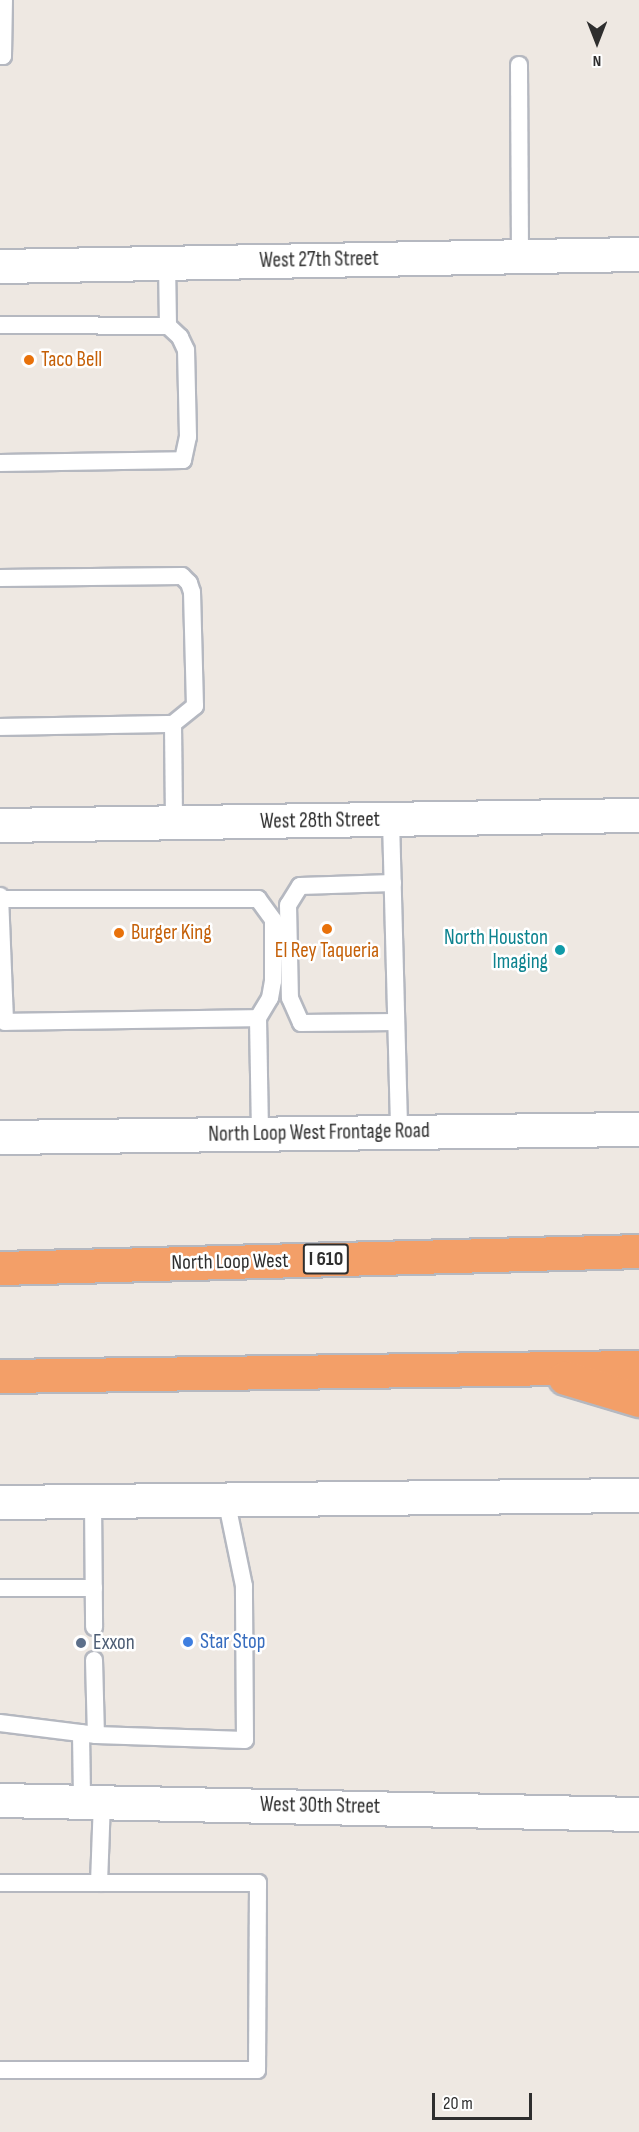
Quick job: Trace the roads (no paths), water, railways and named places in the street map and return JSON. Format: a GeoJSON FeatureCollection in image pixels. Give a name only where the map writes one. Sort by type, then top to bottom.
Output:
{"type":"FeatureCollection","features":[{"type":"Feature","properties":{"kind":"highway","name":"North Loop West"},"geometry":{"type":"LineString","coordinates":[[6,1267],[639,1251]]}},
{"type":"Feature","properties":{"kind":"highway"},"geometry":{"type":"LineString","coordinates":[[8,1376],[639,1368]]}},
{"type":"Feature","properties":{"kind":"highway"},"geometry":{"type":"LineString","coordinates":[[534,1370],[639,1400]]}},
{"type":"Feature","properties":{"kind":"street","name":"West 27th Street"},"geometry":{"type":"LineString","coordinates":[[0,266],[639,254]]}},
{"type":"Feature","properties":{"kind":"street","name":"West 28th Street"},"geometry":{"type":"LineString","coordinates":[[0,825],[639,814]]}},
{"type":"Feature","properties":{"kind":"street","name":"North Loop West Frontage Road"},"geometry":{"type":"LineString","coordinates":[[0,1137],[639,1129]]}},
{"type":"Feature","properties":{"kind":"street"},"geometry":{"type":"LineString","coordinates":[[0,1502],[639,1494]]}},
{"type":"Feature","properties":{"kind":"street","name":"West 30th Street"},"geometry":{"type":"LineString","coordinates":[[0,1800],[92,1800],[639,1814]]}},
{"type":"Feature","properties":{"kind":"lane"},"geometry":{"type":"LineString","coordinates":[[0,56],[3,56],[4,0]]}},
{"type":"Feature","properties":{"kind":"lane"},"geometry":{"type":"LineString","coordinates":[[519,65],[520,256]]}},
{"type":"Feature","properties":{"kind":"lane"},"geometry":{"type":"LineString","coordinates":[[167,262],[168,326]]}},
{"type":"Feature","properties":{"kind":"lane"},"geometry":{"type":"LineString","coordinates":[[0,325],[168,326],[180,337],[186,350],[188,437],[183,460],[0,463]]}},
{"type":"Feature","properties":{"kind":"lane"},"geometry":{"type":"LineString","coordinates":[[0,578],[182,576],[189,583],[192,592],[195,706],[173,724],[0,727]]}},
{"type":"Feature","properties":{"kind":"lane"},"geometry":{"type":"LineString","coordinates":[[173,724],[174,823]]}},
{"type":"Feature","properties":{"kind":"lane"},"geometry":{"type":"LineString","coordinates":[[391,820],[399,1132]]}},
{"type":"Feature","properties":{"kind":"lane"},"geometry":{"type":"LineString","coordinates":[[393,883],[300,886],[288,905],[290,998],[301,1023],[396,1022]]}},
{"type":"Feature","properties":{"kind":"lane"},"geometry":{"type":"LineString","coordinates":[[258,1018],[5,1022],[0,898],[258,899],[273,920],[273,981],[270,998],[258,1018],[260,1133]]}},
{"type":"Feature","properties":{"kind":"lane"},"geometry":{"type":"LineString","coordinates":[[0,1723],[89,1734],[245,1740],[244,1587],[226,1499]]}},
{"type":"Feature","properties":{"kind":"lane"},"geometry":{"type":"LineString","coordinates":[[93,1501],[94,1627]]}},
{"type":"Feature","properties":{"kind":"lane"},"geometry":{"type":"LineString","coordinates":[[0,1588],[93,1588]]}},
{"type":"Feature","properties":{"kind":"lane"},"geometry":{"type":"LineString","coordinates":[[94,1660],[89,1734],[99,1883]]}},
{"type":"Feature","properties":{"kind":"lane"},"geometry":{"type":"LineString","coordinates":[[0,1883],[258,1883],[257,2070],[0,2070]]}},
{"type":"Feature","properties":{"kind":"place","name":"Taco Bell"},"geometry":{"type":"Point","coordinates":[29,360]}},
{"type":"Feature","properties":{"kind":"place","name":"El Rey Taqueria"},"geometry":{"type":"Point","coordinates":[327,929]}},
{"type":"Feature","properties":{"kind":"place","name":"Burger King"},"geometry":{"type":"Point","coordinates":[119,933]}},
{"type":"Feature","properties":{"kind":"place","name":"North Houston Imaging"},"geometry":{"type":"Point","coordinates":[560,950]}},
{"type":"Feature","properties":{"kind":"place","name":"Star Stop"},"geometry":{"type":"Point","coordinates":[188,1642]}},
{"type":"Feature","properties":{"kind":"place","name":"Exxon"},"geometry":{"type":"Point","coordinates":[81,1643]}}]}
